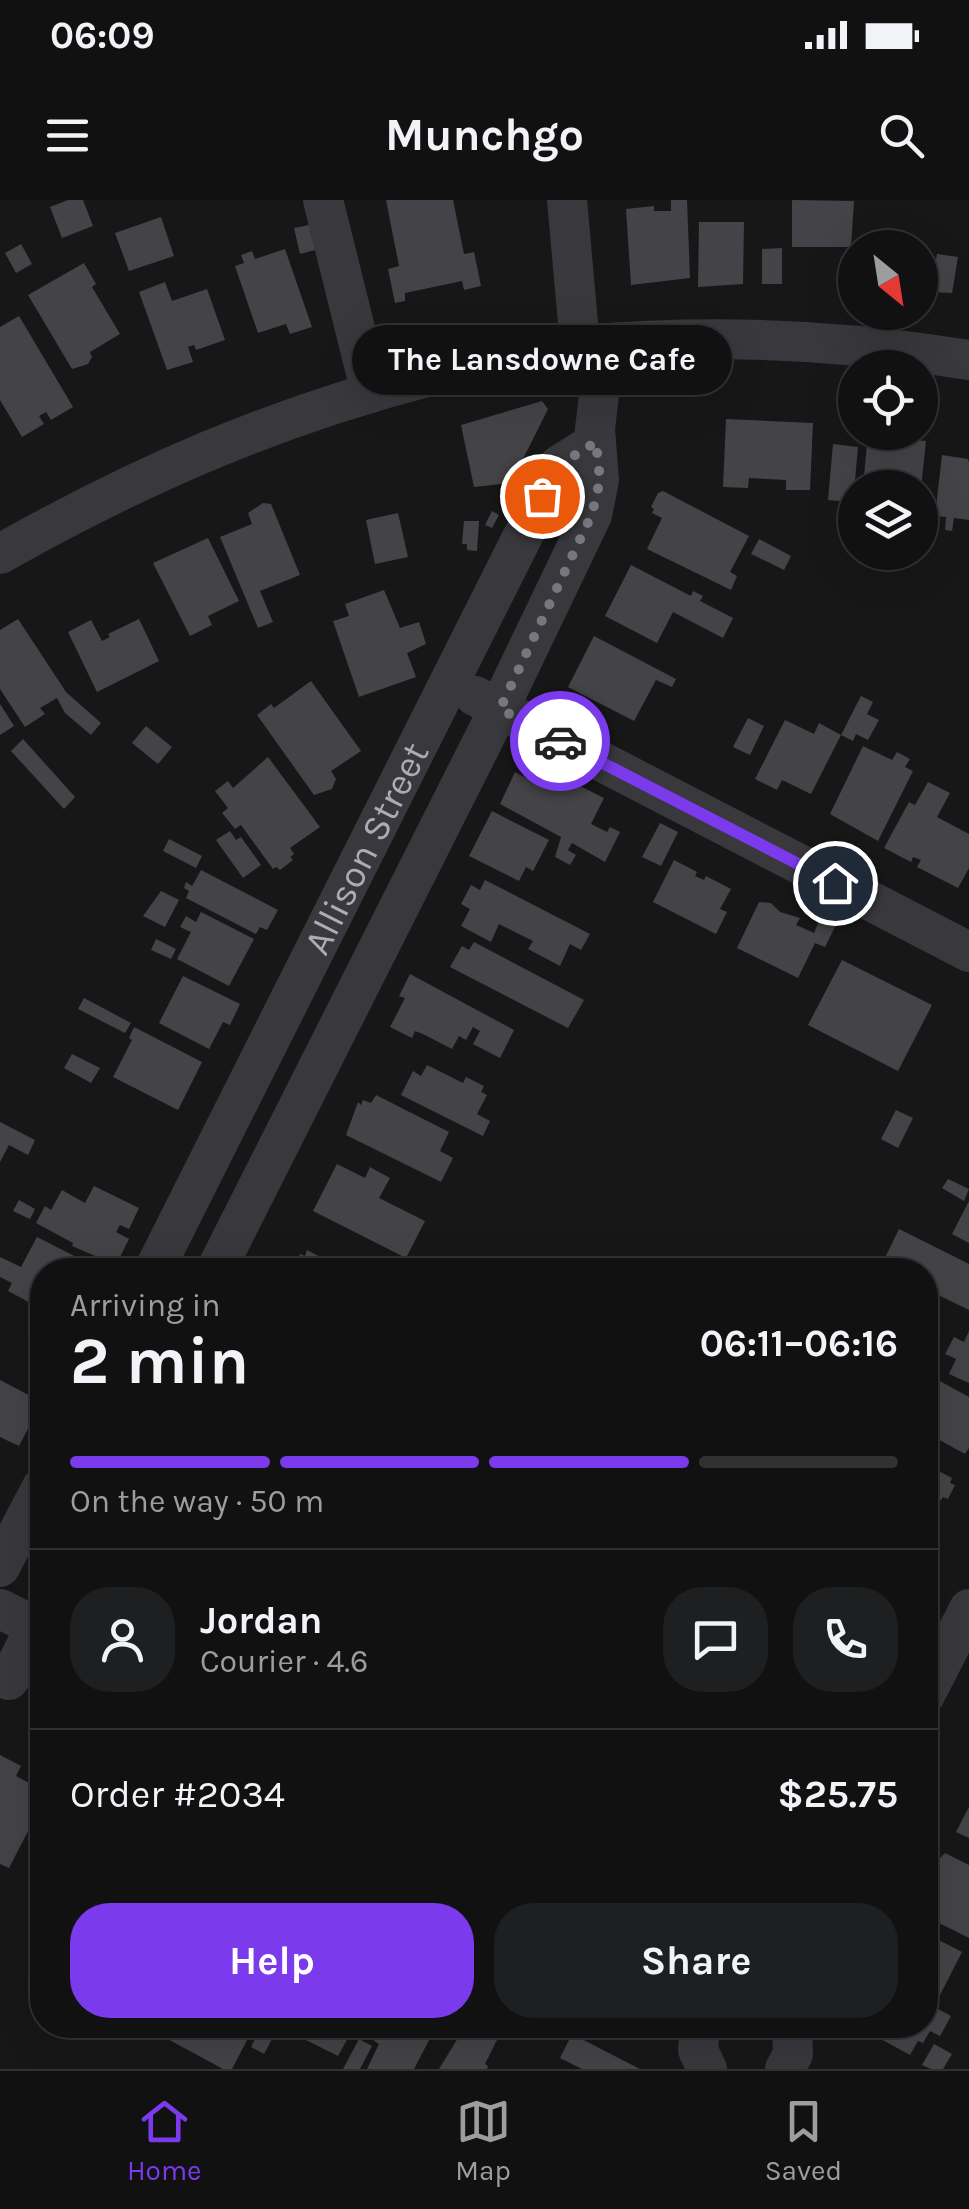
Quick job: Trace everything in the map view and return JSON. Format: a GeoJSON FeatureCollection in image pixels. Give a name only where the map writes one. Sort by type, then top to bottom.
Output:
{"type":"FeatureCollection","features":[{"type":"Feature","properties":{"kind":"street"},"geometry":{"type":"LineString","coordinates":[[323,200],[372,393]]}},
{"type":"Feature","properties":{"kind":"street","name":"Allison Street"},"geometry":{"type":"LineString","coordinates":[[222,1258],[500,709],[592,514],[600,480],[596,442],[601,378],[589,345],[568,200]]}},
{"type":"Feature","properties":{"kind":"street"},"geometry":{"type":"LineString","coordinates":[[0,554],[93,501],[276,422],[491,360],[589,345],[718,338],[912,350],[969,360]]}},
{"type":"Feature","properties":{"kind":"street","name":"Allison Street"},"geometry":{"type":"LineString","coordinates":[[160,1258],[558,466],[596,442]]}},
{"type":"Feature","properties":{"kind":"street"},"geometry":{"type":"LineString","coordinates":[[447,681],[969,952]]}},
{"type":"Feature","properties":{"kind":"street"},"geometry":{"type":"LineString","coordinates":[[0,1567],[30,1510]]}},
{"type":"Feature","properties":{"kind":"street"},"geometry":{"type":"LineString","coordinates":[[938,1670],[969,1609]]}},
{"type":"Feature","properties":{"kind":"street"},"geometry":{"type":"LineString","coordinates":[[0,1610],[30,1620]]}},
{"type":"Feature","properties":{"kind":"street"},"geometry":{"type":"LineString","coordinates":[[17,1684],[30,1650]]}},
{"type":"Feature","properties":{"kind":"street"},"geometry":{"type":"LineString","coordinates":[[788,2068],[794,2038]]}},
{"type":"Feature","properties":{"kind":"building"},"geometry":{"type":"Polygon","coordinates":[[[68,200],[83,200],[93,226],[62,238],[50,207],[68,200]]]}},
{"type":"Feature","properties":{"kind":"building"},"geometry":{"type":"Polygon","coordinates":[[[386,200],[453,200],[464,254],[474,252],[481,286],[464,290],[462,281],[405,293],[405,301],[395,303],[388,269],[399,266],[386,200]]]}},
{"type":"Feature","properties":{"kind":"building"},"geometry":{"type":"Polygon","coordinates":[[[671,200],[687,200],[690,278],[631,285],[626,209],[654,206],[654,211],[671,211],[671,200]]]}},
{"type":"Feature","properties":{"kind":"building"},"geometry":{"type":"Polygon","coordinates":[[[792,200],[854,201],[852,230],[838,230],[838,247],[792,247],[792,200]]]}},
{"type":"Feature","properties":{"kind":"building"},"geometry":{"type":"Polygon","coordinates":[[[161,217],[174,256],[129,271],[115,233],[161,217]]]}},
{"type":"Feature","properties":{"kind":"building"},"geometry":{"type":"Polygon","coordinates":[[[699,222],[744,222],[743,284],[698,287],[699,222]]]}},
{"type":"Feature","properties":{"kind":"building"},"geometry":{"type":"Polygon","coordinates":[[[309,225],[315,250],[300,254],[294,228],[309,225]]]}},
{"type":"Feature","properties":{"kind":"building"},"geometry":{"type":"Polygon","coordinates":[[[21,244],[32,264],[16,273],[5,253],[21,244]]]}},
{"type":"Feature","properties":{"kind":"building"},"geometry":{"type":"Polygon","coordinates":[[[782,248],[782,284],[762,284],[762,249],[782,248]]]}},
{"type":"Feature","properties":{"kind":"building"},"geometry":{"type":"Polygon","coordinates":[[[285,249],[312,327],[290,334],[286,324],[258,333],[235,266],[244,263],[241,255],[252,251],[255,259],[285,249]]]}},
{"type":"Feature","properties":{"kind":"building"},"geometry":{"type":"Polygon","coordinates":[[[938,254],[958,257],[952,293],[938,292],[938,254]]]}},
{"type":"Feature","properties":{"kind":"building"},"geometry":{"type":"Polygon","coordinates":[[[84,263],[96,284],[92,287],[120,334],[90,352],[88,364],[72,369],[28,295],[84,263]]]}},
{"type":"Feature","properties":{"kind":"building"},"geometry":{"type":"Polygon","coordinates":[[[165,282],[172,301],[207,289],[225,340],[196,350],[194,345],[188,347],[193,362],[167,370],[139,292],[165,282]]]}},
{"type":"Feature","properties":{"kind":"building"},"geometry":{"type":"Polygon","coordinates":[[[19,316],[73,407],[51,420],[46,412],[39,416],[44,424],[22,437],[0,400],[0,327],[19,316]]]}},
{"type":"Feature","properties":{"kind":"building"},"geometry":{"type":"Polygon","coordinates":[[[542,401],[548,409],[511,483],[474,487],[461,425],[542,401]]]}},
{"type":"Feature","properties":{"kind":"building"},"geometry":{"type":"Polygon","coordinates":[[[726,419],[813,423],[810,490],[786,490],[786,480],[749,478],[748,488],[723,487],[726,419]]]}},
{"type":"Feature","properties":{"kind":"building"},"geometry":{"type":"Polygon","coordinates":[[[833,444],[838,445],[838,450],[858,450],[856,470],[838,470],[838,501],[828,500],[833,444]]]}},
{"type":"Feature","properties":{"kind":"building"},"geometry":{"type":"Polygon","coordinates":[[[866,450],[925,450],[923,470],[865,470],[866,450]]]}},
{"type":"Feature","properties":{"kind":"building"},"geometry":{"type":"Polygon","coordinates":[[[942,455],[968,459],[969,520],[954,518],[952,531],[945,530],[946,517],[938,516],[942,455]]]}},
{"type":"Feature","properties":{"kind":"building"},"geometry":{"type":"Polygon","coordinates":[[[663,491],[749,536],[730,572],[737,576],[731,590],[647,549],[662,518],[652,513],[651,507],[663,491]]]}},
{"type":"Feature","properties":{"kind":"building"},"geometry":{"type":"Polygon","coordinates":[[[263,503],[271,504],[300,575],[260,591],[273,622],[258,628],[220,537],[252,524],[248,513],[263,503]]]}},
{"type":"Feature","properties":{"kind":"building"},"geometry":{"type":"Polygon","coordinates":[[[492,511],[499,515],[492,528],[485,525],[492,511]]]}},
{"type":"Feature","properties":{"kind":"building"},"geometry":{"type":"Polygon","coordinates":[[[398,513],[408,557],[375,564],[366,520],[398,513]]]}},
{"type":"Feature","properties":{"kind":"building"},"geometry":{"type":"Polygon","coordinates":[[[464,521],[479,521],[477,551],[467,550],[467,544],[462,544],[464,521]]]}},
{"type":"Feature","properties":{"kind":"building"},"geometry":{"type":"Polygon","coordinates":[[[208,538],[239,601],[208,616],[212,625],[190,636],[153,563],[208,538]]]}},
{"type":"Feature","properties":{"kind":"building"},"geometry":{"type":"Polygon","coordinates":[[[759,539],[791,556],[784,570],[751,554],[759,539]]]}},
{"type":"Feature","properties":{"kind":"building"},"geometry":{"type":"Polygon","coordinates":[[[631,565],[691,596],[693,591],[703,596],[700,601],[733,618],[723,638],[673,612],[657,643],[605,616],[631,565]]]}},
{"type":"Feature","properties":{"kind":"building"},"geometry":{"type":"Polygon","coordinates":[[[384,590],[400,628],[419,622],[426,644],[407,653],[416,677],[359,697],[333,621],[349,616],[345,604],[384,590]]]}},
{"type":"Feature","properties":{"kind":"building"},"geometry":{"type":"Polygon","coordinates":[[[18,619],[66,692],[101,723],[91,735],[65,713],[57,698],[40,708],[45,714],[25,727],[0,689],[0,630],[18,619]]]}},
{"type":"Feature","properties":{"kind":"building"},"geometry":{"type":"Polygon","coordinates":[[[139,619],[159,661],[97,692],[68,632],[91,620],[102,641],[139,619]]]}},
{"type":"Feature","properties":{"kind":"building"},"geometry":{"type":"Polygon","coordinates":[[[594,636],[676,679],[672,687],[656,680],[634,721],[568,687],[594,636]]]}},
{"type":"Feature","properties":{"kind":"building"},"geometry":{"type":"Polygon","coordinates":[[[311,681],[361,751],[331,771],[336,779],[332,789],[314,795],[257,715],[271,704],[274,708],[311,681]]]}},
{"type":"Feature","properties":{"kind":"building"},"geometry":{"type":"Polygon","coordinates":[[[861,696],[873,702],[867,714],[879,720],[868,740],[856,734],[853,741],[841,735],[861,696]]]}},
{"type":"Feature","properties":{"kind":"building"},"geometry":{"type":"Polygon","coordinates":[[[0,704],[14,726],[0,735],[0,704]]]}},
{"type":"Feature","properties":{"kind":"building"},"geometry":{"type":"Polygon","coordinates":[[[748,718],[764,726],[750,755],[733,747],[748,718]]]}},
{"type":"Feature","properties":{"kind":"building"},"geometry":{"type":"Polygon","coordinates":[[[785,720],[814,734],[819,723],[841,735],[811,794],[782,780],[777,790],[755,779],[785,720]]]}},
{"type":"Feature","properties":{"kind":"building"},"geometry":{"type":"Polygon","coordinates":[[[146,726],[172,747],[158,764],[132,743],[146,726]]]}},
{"type":"Feature","properties":{"kind":"building"},"geometry":{"type":"Polygon","coordinates":[[[23,739],[75,797],[64,809],[11,751],[23,739]]]}},
{"type":"Feature","properties":{"kind":"building"},"geometry":{"type":"Polygon","coordinates":[[[863,746],[892,760],[897,752],[910,759],[905,767],[913,771],[878,841],[830,814],[863,746]]]}},
{"type":"Feature","properties":{"kind":"building"},"geometry":{"type":"Polygon","coordinates":[[[268,757],[320,827],[290,848],[293,860],[280,870],[273,869],[241,825],[235,829],[222,813],[228,808],[215,791],[228,781],[233,788],[268,757]]]}},
{"type":"Feature","properties":{"kind":"building"},"geometry":{"type":"Polygon","coordinates":[[[515,772],[546,789],[554,773],[604,798],[591,824],[607,832],[610,827],[620,832],[605,862],[572,843],[568,850],[576,855],[570,865],[555,857],[561,837],[500,804],[515,772]]]}},
{"type":"Feature","properties":{"kind":"building"},"geometry":{"type":"Polygon","coordinates":[[[928,782],[950,793],[937,817],[969,834],[969,868],[958,888],[917,867],[921,860],[913,857],[911,862],[884,848],[909,802],[915,805],[928,782]]]}},
{"type":"Feature","properties":{"kind":"building"},"geometry":{"type":"Polygon","coordinates":[[[492,811],[549,840],[533,871],[526,867],[519,881],[469,856],[492,811]]]}},
{"type":"Feature","properties":{"kind":"building"},"geometry":{"type":"Polygon","coordinates":[[[660,823],[678,832],[661,866],[642,857],[660,823]]]}},
{"type":"Feature","properties":{"kind":"building"},"geometry":{"type":"Polygon","coordinates":[[[230,831],[236,840],[241,837],[261,865],[243,878],[216,840],[230,831]]]}},
{"type":"Feature","properties":{"kind":"building"},"geometry":{"type":"Polygon","coordinates":[[[169,839],[202,856],[196,868],[163,851],[169,839]]]}},
{"type":"Feature","properties":{"kind":"building"},"geometry":{"type":"Polygon","coordinates":[[[674,860],[697,872],[695,876],[704,880],[706,876],[731,889],[720,909],[727,912],[716,934],[653,902],[674,860]]]}},
{"type":"Feature","properties":{"kind":"building"},"geometry":{"type":"Polygon","coordinates":[[[201,870],[278,910],[267,930],[260,927],[256,934],[186,898],[186,882],[192,886],[201,870]]]}},
{"type":"Feature","properties":{"kind":"building"},"geometry":{"type":"Polygon","coordinates":[[[485,880],[590,934],[581,950],[570,944],[560,966],[528,949],[533,941],[499,924],[491,942],[461,926],[470,909],[461,904],[471,885],[480,890],[485,880]]]}},
{"type":"Feature","properties":{"kind":"building"},"geometry":{"type":"Polygon","coordinates":[[[161,891],[179,900],[165,927],[143,916],[161,891]]]}},
{"type":"Feature","properties":{"kind":"building"},"geometry":{"type":"Polygon","coordinates":[[[759,902],[771,903],[780,912],[800,918],[796,925],[814,933],[825,906],[841,915],[825,947],[815,943],[798,978],[737,948],[759,902]]]}},
{"type":"Feature","properties":{"kind":"building"},"geometry":{"type":"Polygon","coordinates":[[[201,912],[254,939],[229,986],[177,959],[191,932],[180,927],[186,916],[196,922],[201,912]]]}},
{"type":"Feature","properties":{"kind":"building"},"geometry":{"type":"Polygon","coordinates":[[[156,939],[176,949],[171,959],[151,950],[156,939]]]}},
{"type":"Feature","properties":{"kind":"building"},"geometry":{"type":"Polygon","coordinates":[[[474,942],[584,1000],[568,1028],[450,967],[462,946],[469,950],[474,942]]]}},
{"type":"Feature","properties":{"kind":"building"},"geometry":{"type":"Polygon","coordinates":[[[842,960],[932,1005],[898,1071],[808,1025],[842,960]]]}},
{"type":"Feature","properties":{"kind":"building"},"geometry":{"type":"Polygon","coordinates":[[[410,974],[514,1030],[500,1058],[473,1044],[480,1031],[473,1027],[466,1040],[459,1036],[452,1049],[415,1031],[412,1038],[390,1027],[405,998],[399,996],[410,974]]]}},
{"type":"Feature","properties":{"kind":"building"},"geometry":{"type":"Polygon","coordinates":[[[183,976],[240,1004],[230,1025],[223,1022],[209,1049],[159,1023],[183,976]]]}},
{"type":"Feature","properties":{"kind":"building"},"geometry":{"type":"Polygon","coordinates":[[[84,998],[131,1023],[125,1033],[78,1009],[84,998]]]}},
{"type":"Feature","properties":{"kind":"building"},"geometry":{"type":"Polygon","coordinates":[[[134,1027],[202,1062],[178,1110],[113,1077],[132,1040],[129,1038],[134,1027]]]}},
{"type":"Feature","properties":{"kind":"building"},"geometry":{"type":"Polygon","coordinates":[[[72,1054],[100,1068],[91,1083],[64,1068],[72,1054]]]}},
{"type":"Feature","properties":{"kind":"building"},"geometry":{"type":"Polygon","coordinates":[[[427,1065],[463,1083],[466,1077],[484,1086],[481,1092],[487,1095],[477,1114],[490,1121],[483,1136],[401,1095],[413,1071],[421,1076],[427,1065]]]}},
{"type":"Feature","properties":{"kind":"building"},"geometry":{"type":"Polygon","coordinates":[[[376,1095],[449,1132],[440,1151],[453,1158],[441,1182],[346,1135],[358,1102],[371,1103],[376,1095]]]}},
{"type":"Feature","properties":{"kind":"building"},"geometry":{"type":"Polygon","coordinates":[[[896,1110],[913,1118],[898,1148],[881,1139],[896,1110]]]}},
{"type":"Feature","properties":{"kind":"building"},"geometry":{"type":"Polygon","coordinates":[[[0,1122],[35,1140],[28,1155],[9,1145],[0,1162],[0,1122]]]}},
{"type":"Feature","properties":{"kind":"building"},"geometry":{"type":"Polygon","coordinates":[[[337,1164],[365,1178],[370,1167],[390,1178],[379,1198],[425,1221],[406,1258],[313,1211],[337,1164]]]}},
{"type":"Feature","properties":{"kind":"building"},"geometry":{"type":"Polygon","coordinates":[[[948,1179],[969,1189],[964,1201],[942,1188],[948,1179]]]}},
{"type":"Feature","properties":{"kind":"building"},"geometry":{"type":"Polygon","coordinates":[[[94,1186],[139,1208],[129,1229],[120,1225],[116,1232],[129,1239],[120,1258],[100,1258],[36,1223],[45,1206],[51,1210],[62,1190],[85,1203],[94,1186]]]}},
{"type":"Feature","properties":{"kind":"building"},"geometry":{"type":"Polygon","coordinates":[[[19,1200],[35,1209],[30,1219],[13,1211],[19,1200]]]}},
{"type":"Feature","properties":{"kind":"building"},"geometry":{"type":"Polygon","coordinates":[[[969,1201],[969,1243],[952,1234],[969,1201]]]}},
{"type":"Feature","properties":{"kind":"building"},"geometry":{"type":"Polygon","coordinates":[[[899,1229],[969,1264],[969,1310],[938,1295],[938,1258],[885,1258],[899,1229]]]}},
{"type":"Feature","properties":{"kind":"building"},"geometry":{"type":"Polygon","coordinates":[[[37,1237],[78,1258],[30,1258],[30,1303],[8,1291],[12,1283],[0,1277],[0,1257],[21,1267],[37,1237]]]}},
{"type":"Feature","properties":{"kind":"building"},"geometry":{"type":"Polygon","coordinates":[[[307,1250],[322,1258],[298,1258],[300,1254],[305,1256],[307,1250]]]}},
{"type":"Feature","properties":{"kind":"building"},"geometry":{"type":"Polygon","coordinates":[[[969,1331],[969,1383],[949,1374],[956,1359],[945,1354],[954,1337],[964,1342],[969,1331]]]}},
{"type":"Feature","properties":{"kind":"building"},"geometry":{"type":"Polygon","coordinates":[[[0,1380],[30,1396],[30,1425],[19,1446],[0,1437],[0,1380]]]}},
{"type":"Feature","properties":{"kind":"building"},"geometry":{"type":"Polygon","coordinates":[[[938,1380],[969,1397],[969,1448],[965,1454],[938,1439],[938,1380]]]}},
{"type":"Feature","properties":{"kind":"building"},"geometry":{"type":"Polygon","coordinates":[[[938,1471],[952,1478],[950,1483],[955,1485],[948,1499],[943,1497],[940,1501],[938,1471]]]}},
{"type":"Feature","properties":{"kind":"building"},"geometry":{"type":"Polygon","coordinates":[[[0,1755],[21,1766],[16,1776],[30,1784],[30,1827],[9,1868],[0,1864],[0,1755]]]}},
{"type":"Feature","properties":{"kind":"building"},"geometry":{"type":"Polygon","coordinates":[[[969,1807],[969,1838],[956,1832],[969,1807]]]}},
{"type":"Feature","properties":{"kind":"building"},"geometry":{"type":"Polygon","coordinates":[[[945,1853],[969,1865],[969,1938],[938,1922],[938,1860],[945,1853]]]}},
{"type":"Feature","properties":{"kind":"building"},"geometry":{"type":"Polygon","coordinates":[[[938,1940],[962,1952],[938,1994],[938,1940]]]}},
{"type":"Feature","properties":{"kind":"building"},"geometry":{"type":"Polygon","coordinates":[[[938,2009],[951,2016],[938,2035],[938,2009]]]}},
{"type":"Feature","properties":{"kind":"building"},"geometry":{"type":"Polygon","coordinates":[[[166,2038],[248,2038],[232,2069],[223,2069],[166,2038]]]}},
{"type":"Feature","properties":{"kind":"building"},"geometry":{"type":"Polygon","coordinates":[[[256,2038],[273,2038],[264,2054],[251,2047],[256,2038]]]}},
{"type":"Feature","properties":{"kind":"building"},"geometry":{"type":"Polygon","coordinates":[[[307,2038],[348,2038],[338,2056],[307,2038]]]}},
{"type":"Feature","properties":{"kind":"building"},"geometry":{"type":"Polygon","coordinates":[[[430,2038],[414,2069],[367,2069],[379,2044],[374,2041],[430,2038]]]}},
{"type":"Feature","properties":{"kind":"building"},"geometry":{"type":"Polygon","coordinates":[[[458,2038],[498,2038],[485,2064],[487,2069],[439,2069],[458,2038]]]}},
{"type":"Feature","properties":{"kind":"building"},"geometry":{"type":"Polygon","coordinates":[[[570,2038],[580,2038],[640,2069],[582,2069],[560,2058],[570,2038]]]}},
{"type":"Feature","properties":{"kind":"building"},"geometry":{"type":"Polygon","coordinates":[[[879,2038],[926,2038],[923,2043],[918,2041],[910,2055],[879,2038]]]}},
{"type":"Feature","properties":{"kind":"building"},"geometry":{"type":"Polygon","coordinates":[[[359,2039],[372,2046],[360,2069],[343,2069],[359,2039]]]}},
{"type":"Feature","properties":{"kind":"building"},"geometry":{"type":"Polygon","coordinates":[[[934,2044],[952,2054],[943,2069],[922,2065],[934,2044]]]}},
{"type":"Feature","properties":{"kind":"way so far"},"geometry":{"type":"LineString","coordinates":[[542,496],[558,466],[596,442],[600,480],[592,514],[500,709],[560,741]]}},
{"type":"Feature","properties":{"kind":"place","name":"The Lansdowne Cafe"},"geometry":{"type":"Point","coordinates":[542,496]}},
{"type":"Feature","properties":{"kind":"route"},"geometry":{"type":"LineString","coordinates":[[560,741],[835,883]]}}]}
